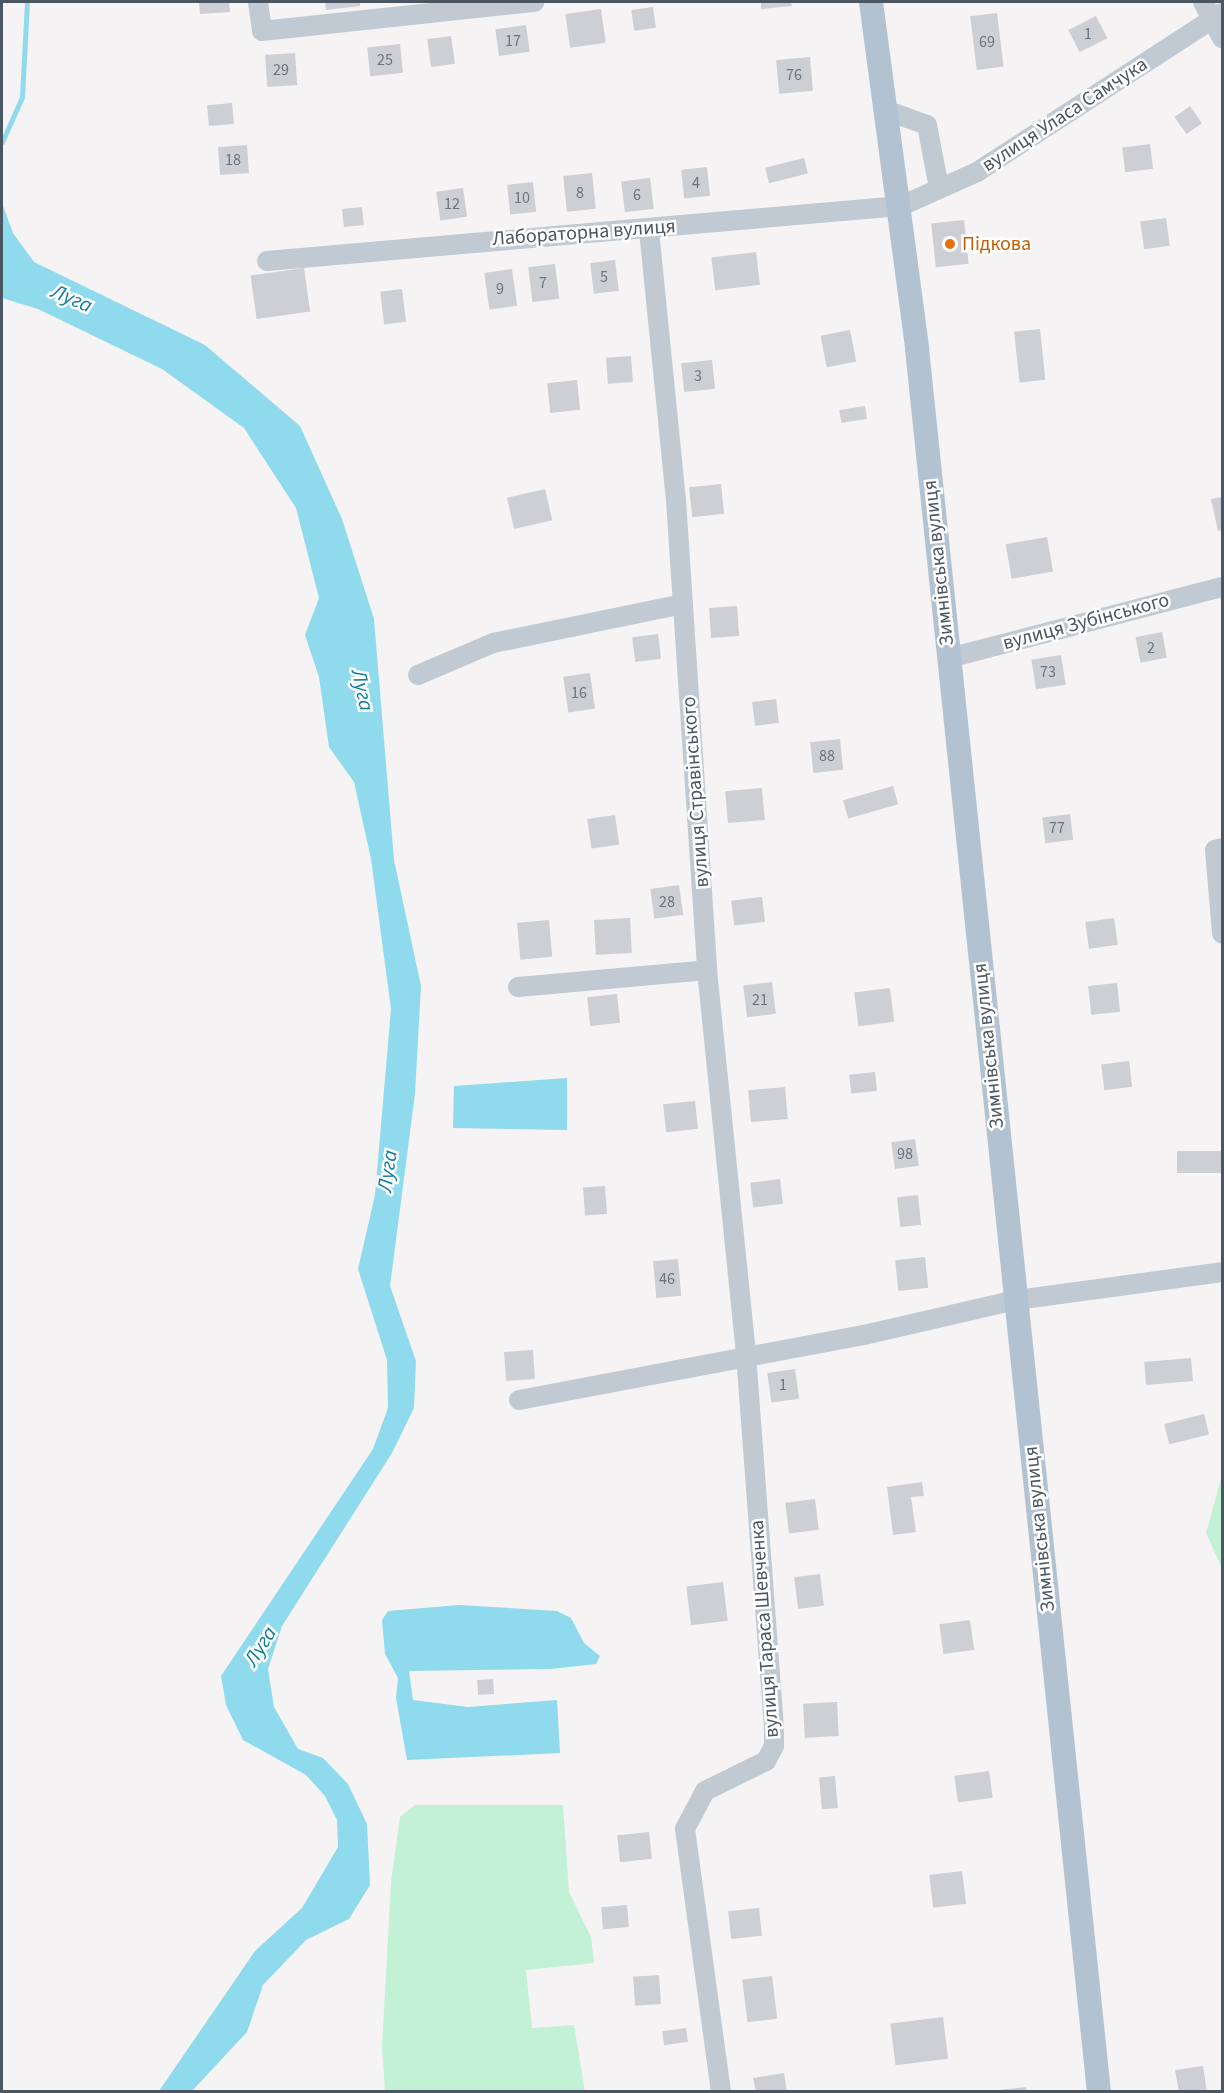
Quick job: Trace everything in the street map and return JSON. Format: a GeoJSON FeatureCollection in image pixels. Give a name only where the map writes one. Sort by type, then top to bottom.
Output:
{"type":"FeatureCollection","features":[{"type":"Feature","properties":{"kind":"main road","name":"Зимнівська вулиця"},"geometry":{"type":"LineString","coordinates":[[872,2],[901,206],[1099,2091]]}},
{"type":"Feature","properties":{"kind":"street"},"geometry":{"type":"LineString","coordinates":[[258,2],[262,31],[432,7],[534,2]]}},
{"type":"Feature","properties":{"kind":"street"},"geometry":{"type":"LineString","coordinates":[[1203,2],[1217,16],[1222,38]]}},
{"type":"Feature","properties":{"kind":"street","name":"вулиця Уласа Самчука"},"geometry":{"type":"LineString","coordinates":[[901,206],[976,172],[1217,16]]}},
{"type":"Feature","properties":{"kind":"street"},"geometry":{"type":"LineString","coordinates":[[888,111],[927,125],[939,188]]}},
{"type":"Feature","properties":{"kind":"street","name":"Лабораторна вулиця"},"geometry":{"type":"LineString","coordinates":[[267,261],[649,230],[901,206]]}},
{"type":"Feature","properties":{"kind":"street","name":"вулиця Стравінського"},"geometry":{"type":"LineString","coordinates":[[649,230],[683,604],[707,970],[747,1362]]}},
{"type":"Feature","properties":{"kind":"street","name":"вулиця Зубінського"},"geometry":{"type":"LineString","coordinates":[[949,658],[1222,587]]}},
{"type":"Feature","properties":{"kind":"street"},"geometry":{"type":"LineString","coordinates":[[418,675],[493,643],[683,604]]}},
{"type":"Feature","properties":{"kind":"street"},"geometry":{"type":"LineString","coordinates":[[1222,848],[1215,849],[1222,934]]}},
{"type":"Feature","properties":{"kind":"street"},"geometry":{"type":"LineString","coordinates":[[519,987],[707,970]]}},
{"type":"Feature","properties":{"kind":"street"},"geometry":{"type":"LineString","coordinates":[[519,1400],[747,1362],[1016,1300],[1222,1272]]}},
{"type":"Feature","properties":{"kind":"street","name":"вулиця Тараса Шевченка"},"geometry":{"type":"LineString","coordinates":[[721,2091],[684,1857],[685,1829],[705,1791],[748,1773],[766,1761],[774,1746],[747,1362]]}},
{"type":"Feature","properties":{"kind":"green space"},"geometry":{"type":"Polygon","coordinates":[[[1222,1475],[1222,1568],[1206,1533],[1222,1475]]]}},
{"type":"Feature","properties":{"kind":"green space"},"geometry":{"type":"Polygon","coordinates":[[[415,1805],[563,1805],[569,1892],[591,1937],[594,1963],[526,1970],[532,2028],[574,2025],[585,2091],[385,2091],[382,2047],[391,1882],[400,1817],[415,1805]]]}},
{"type":"Feature","properties":{"kind":"water","name":"Луга"},"geometry":{"type":"Polygon","coordinates":[[[2,203],[13,233],[34,262],[205,345],[300,426],[342,519],[374,619],[394,860],[421,986],[415,1094],[390,1286],[416,1361],[414,1408],[392,1453],[282,1626],[268,1669],[274,1707],[298,1749],[323,1758],[348,1784],[367,1824],[370,1885],[349,1919],[306,1940],[263,1985],[247,2032],[192,2091],[159,2091],[255,1951],[302,1908],[338,1847],[337,1820],[325,1796],[306,1775],[243,1740],[226,1705],[221,1676],[373,1449],[388,1408],[387,1360],[358,1269],[375,1195],[391,1009],[371,859],[354,782],[329,747],[319,677],[305,635],[319,598],[296,508],[244,428],[162,369],[38,309],[2,298],[2,203]]]}},
{"type":"Feature","properties":{"kind":"water"},"geometry":{"type":"Polygon","coordinates":[[[567,1078],[567,1130],[453,1128],[454,1086],[567,1078]]]}},
{"type":"Feature","properties":{"kind":"water"},"geometry":{"type":"Polygon","coordinates":[[[459,1605],[557,1611],[571,1618],[584,1643],[600,1656],[596,1664],[551,1669],[409,1671],[413,1700],[468,1707],[557,1700],[560,1753],[407,1760],[396,1698],[398,1678],[385,1654],[382,1620],[388,1611],[459,1605]]]}},
{"type":"Feature","properties":{"kind":"building"},"geometry":{"type":"Polygon","coordinates":[[[199,2],[229,2],[230,12],[200,14],[199,2]]]}},
{"type":"Feature","properties":{"kind":"building"},"geometry":{"type":"Polygon","coordinates":[[[325,2],[360,2],[360,6],[326,10],[325,2]]]}},
{"type":"Feature","properties":{"kind":"building"},"geometry":{"type":"Polygon","coordinates":[[[761,2],[791,2],[792,6],[761,9],[761,2]]]}},
{"type":"Feature","properties":{"kind":"building"},"geometry":{"type":"Polygon","coordinates":[[[653,7],[656,28],[634,31],[631,10],[653,7]]]}},
{"type":"Feature","properties":{"kind":"building"},"geometry":{"type":"Polygon","coordinates":[[[601,9],[606,43],[570,48],[565,14],[601,9]]]}},
{"type":"Feature","properties":{"kind":"building"},"geometry":{"type":"Polygon","coordinates":[[[997,13],[1004,67],[977,70],[970,16],[997,13]]]}},
{"type":"Feature","properties":{"kind":"building"},"geometry":{"type":"Polygon","coordinates":[[[1096,16],[1107,38],[1080,52],[1068,30],[1096,16]]]}},
{"type":"Feature","properties":{"kind":"building"},"geometry":{"type":"Polygon","coordinates":[[[526,25],[530,52],[499,56],[495,29],[526,25]]]}},
{"type":"Feature","properties":{"kind":"building"},"geometry":{"type":"Polygon","coordinates":[[[451,36],[455,64],[431,67],[427,39],[451,36]]]}},
{"type":"Feature","properties":{"kind":"building"},"geometry":{"type":"Polygon","coordinates":[[[400,44],[403,73],[370,76],[367,47],[400,44]]]}},
{"type":"Feature","properties":{"kind":"building"},"geometry":{"type":"Polygon","coordinates":[[[295,53],[297,85],[267,87],[265,55],[295,53]]]}},
{"type":"Feature","properties":{"kind":"building"},"geometry":{"type":"Polygon","coordinates":[[[810,57],[813,91],[779,94],[776,60],[810,57]]]}},
{"type":"Feature","properties":{"kind":"building"},"geometry":{"type":"Polygon","coordinates":[[[232,103],[234,124],[209,126],[207,105],[232,103]]]}},
{"type":"Feature","properties":{"kind":"building"},"geometry":{"type":"Polygon","coordinates":[[[1190,106],[1202,123],[1186,134],[1174,117],[1190,106]]]}},
{"type":"Feature","properties":{"kind":"building"},"geometry":{"type":"Polygon","coordinates":[[[1150,144],[1153,169],[1125,172],[1122,147],[1150,144]]]}},
{"type":"Feature","properties":{"kind":"building"},"geometry":{"type":"Polygon","coordinates":[[[247,145],[249,173],[220,175],[218,147],[247,145]]]}},
{"type":"Feature","properties":{"kind":"building"},"geometry":{"type":"Polygon","coordinates":[[[804,158],[808,174],[769,183],[765,168],[804,158]]]}},
{"type":"Feature","properties":{"kind":"building"},"geometry":{"type":"Polygon","coordinates":[[[707,167],[710,196],[684,199],[681,170],[707,167]]]}},
{"type":"Feature","properties":{"kind":"building"},"geometry":{"type":"Polygon","coordinates":[[[592,173],[596,209],[567,212],[563,176],[592,173]]]}},
{"type":"Feature","properties":{"kind":"building"},"geometry":{"type":"Polygon","coordinates":[[[650,178],[654,209],[625,212],[621,182],[650,178]]]}},
{"type":"Feature","properties":{"kind":"building"},"geometry":{"type":"Polygon","coordinates":[[[533,182],[536,212],[510,215],[507,185],[533,182]]]}},
{"type":"Feature","properties":{"kind":"building"},"geometry":{"type":"Polygon","coordinates":[[[463,188],[467,217],[440,220],[436,192],[463,188]]]}},
{"type":"Feature","properties":{"kind":"building"},"geometry":{"type":"Polygon","coordinates":[[[362,207],[364,225],[344,227],[342,209],[362,207]]]}},
{"type":"Feature","properties":{"kind":"building"},"geometry":{"type":"Polygon","coordinates":[[[1166,218],[1170,246],[1144,249],[1140,222],[1166,218]]]}},
{"type":"Feature","properties":{"kind":"building","name":"Підкова"},"geometry":{"type":"Polygon","coordinates":[[[964,220],[969,264],[936,267],[931,223],[964,220]]]}},
{"type":"Feature","properties":{"kind":"building"},"geometry":{"type":"Polygon","coordinates":[[[756,252],[760,285],[715,290],[711,257],[756,252]]]}},
{"type":"Feature","properties":{"kind":"building"},"geometry":{"type":"Polygon","coordinates":[[[615,260],[619,291],[594,294],[590,263],[615,260]]]}},
{"type":"Feature","properties":{"kind":"building"},"geometry":{"type":"Polygon","coordinates":[[[555,264],[559,299],[532,302],[528,267],[555,264]]]}},
{"type":"Feature","properties":{"kind":"building"},"geometry":{"type":"Polygon","coordinates":[[[304,268],[310,312],[257,319],[251,276],[304,268]]]}},
{"type":"Feature","properties":{"kind":"building"},"geometry":{"type":"Polygon","coordinates":[[[512,269],[517,306],[489,310],[484,273],[512,269]]]}},
{"type":"Feature","properties":{"kind":"building"},"geometry":{"type":"Polygon","coordinates":[[[402,289],[406,322],[384,324],[380,292],[402,289]]]}},
{"type":"Feature","properties":{"kind":"building"},"geometry":{"type":"Polygon","coordinates":[[[1040,329],[1045,380],[1019,382],[1014,332],[1040,329]]]}},
{"type":"Feature","properties":{"kind":"building"},"geometry":{"type":"Polygon","coordinates":[[[850,330],[856,361],[827,367],[821,336],[850,330]]]}},
{"type":"Feature","properties":{"kind":"building"},"geometry":{"type":"Polygon","coordinates":[[[631,356],[633,382],[608,384],[606,358],[631,356]]]}},
{"type":"Feature","properties":{"kind":"building"},"geometry":{"type":"Polygon","coordinates":[[[712,360],[715,389],[684,392],[681,363],[712,360]]]}},
{"type":"Feature","properties":{"kind":"building"},"geometry":{"type":"Polygon","coordinates":[[[577,380],[580,410],[550,413],[547,383],[577,380]]]}},
{"type":"Feature","properties":{"kind":"building"},"geometry":{"type":"Polygon","coordinates":[[[865,406],[867,419],[841,423],[839,410],[865,406]]]}},
{"type":"Feature","properties":{"kind":"building"},"geometry":{"type":"Polygon","coordinates":[[[721,484],[724,514],[692,517],[689,487],[721,484]]]}},
{"type":"Feature","properties":{"kind":"building"},"geometry":{"type":"Polygon","coordinates":[[[545,489],[552,520],[514,529],[507,498],[545,489]]]}},
{"type":"Feature","properties":{"kind":"building"},"geometry":{"type":"Polygon","coordinates":[[[1222,497],[1222,530],[1218,531],[1211,499],[1222,497]]]}},
{"type":"Feature","properties":{"kind":"building"},"geometry":{"type":"Polygon","coordinates":[[[1047,537],[1053,571],[1012,579],[1006,544],[1047,537]]]}},
{"type":"Feature","properties":{"kind":"building"},"geometry":{"type":"Polygon","coordinates":[[[737,606],[739,636],[711,638],[709,608],[737,606]]]}},
{"type":"Feature","properties":{"kind":"building"},"geometry":{"type":"Polygon","coordinates":[[[1162,632],[1167,658],[1140,663],[1135,637],[1162,632]]]}},
{"type":"Feature","properties":{"kind":"building"},"geometry":{"type":"Polygon","coordinates":[[[658,634],[661,659],[635,662],[632,637],[658,634]]]}},
{"type":"Feature","properties":{"kind":"building"},"geometry":{"type":"Polygon","coordinates":[[[1061,655],[1066,685],[1036,689],[1031,660],[1061,655]]]}},
{"type":"Feature","properties":{"kind":"building"},"geometry":{"type":"Polygon","coordinates":[[[590,673],[595,709],[568,712],[563,677],[590,673]]]}},
{"type":"Feature","properties":{"kind":"building"},"geometry":{"type":"Polygon","coordinates":[[[776,699],[779,723],[755,726],[752,702],[776,699]]]}},
{"type":"Feature","properties":{"kind":"building"},"geometry":{"type":"Polygon","coordinates":[[[840,739],[843,770],[813,773],[810,742],[840,739]]]}},
{"type":"Feature","properties":{"kind":"building"},"geometry":{"type":"Polygon","coordinates":[[[893,786],[898,804],[848,819],[843,800],[893,786]]]}},
{"type":"Feature","properties":{"kind":"building"},"geometry":{"type":"Polygon","coordinates":[[[762,788],[765,820],[728,823],[725,791],[762,788]]]}},
{"type":"Feature","properties":{"kind":"building"},"geometry":{"type":"Polygon","coordinates":[[[1070,814],[1073,840],[1045,843],[1042,817],[1070,814]]]}},
{"type":"Feature","properties":{"kind":"building"},"geometry":{"type":"Polygon","coordinates":[[[615,815],[619,845],[591,849],[587,819],[615,815]]]}},
{"type":"Feature","properties":{"kind":"building"},"geometry":{"type":"Polygon","coordinates":[[[679,885],[683,915],[654,919],[650,889],[679,885]]]}},
{"type":"Feature","properties":{"kind":"building"},"geometry":{"type":"Polygon","coordinates":[[[762,897],[765,922],[734,926],[731,901],[762,897]]]}},
{"type":"Feature","properties":{"kind":"building"},"geometry":{"type":"Polygon","coordinates":[[[630,918],[632,953],[596,955],[594,920],[630,918]]]}},
{"type":"Feature","properties":{"kind":"building"},"geometry":{"type":"Polygon","coordinates":[[[1114,918],[1118,945],[1089,949],[1085,922],[1114,918]]]}},
{"type":"Feature","properties":{"kind":"building"},"geometry":{"type":"Polygon","coordinates":[[[549,920],[552,957],[520,960],[517,923],[549,920]]]}},
{"type":"Feature","properties":{"kind":"building"},"geometry":{"type":"Polygon","coordinates":[[[772,982],[776,1014],[747,1017],[743,986],[772,982]]]}},
{"type":"Feature","properties":{"kind":"building"},"geometry":{"type":"Polygon","coordinates":[[[1117,983],[1120,1012],[1091,1015],[1088,986],[1117,983]]]}},
{"type":"Feature","properties":{"kind":"building"},"geometry":{"type":"Polygon","coordinates":[[[890,988],[894,1022],[858,1026],[854,992],[890,988]]]}},
{"type":"Feature","properties":{"kind":"building"},"geometry":{"type":"Polygon","coordinates":[[[617,994],[620,1023],[590,1026],[587,997],[617,994]]]}},
{"type":"Feature","properties":{"kind":"building"},"geometry":{"type":"Polygon","coordinates":[[[1129,1061],[1132,1087],[1104,1090],[1101,1064],[1129,1061]]]}},
{"type":"Feature","properties":{"kind":"building"},"geometry":{"type":"Polygon","coordinates":[[[875,1072],[877,1091],[851,1094],[849,1075],[875,1072]]]}},
{"type":"Feature","properties":{"kind":"building"},"geometry":{"type":"Polygon","coordinates":[[[785,1087],[788,1119],[751,1122],[748,1090],[785,1087]]]}},
{"type":"Feature","properties":{"kind":"building"},"geometry":{"type":"Polygon","coordinates":[[[695,1101],[698,1129],[666,1132],[663,1104],[695,1101]]]}},
{"type":"Feature","properties":{"kind":"building"},"geometry":{"type":"Polygon","coordinates":[[[915,1139],[919,1166],[895,1169],[891,1142],[915,1139]]]}},
{"type":"Feature","properties":{"kind":"building"},"geometry":{"type":"Polygon","coordinates":[[[1177,1151],[1222,1151],[1222,1173],[1177,1173],[1177,1151]]]}},
{"type":"Feature","properties":{"kind":"building"},"geometry":{"type":"Polygon","coordinates":[[[780,1179],[783,1204],[753,1207],[750,1183],[780,1179]]]}},
{"type":"Feature","properties":{"kind":"building"},"geometry":{"type":"Polygon","coordinates":[[[605,1186],[607,1214],[585,1215],[583,1188],[605,1186]]]}},
{"type":"Feature","properties":{"kind":"building"},"geometry":{"type":"Polygon","coordinates":[[[918,1195],[921,1225],[900,1227],[897,1197],[918,1195]]]}},
{"type":"Feature","properties":{"kind":"building"},"geometry":{"type":"Polygon","coordinates":[[[925,1257],[928,1288],[898,1291],[895,1260],[925,1257]]]}},
{"type":"Feature","properties":{"kind":"building"},"geometry":{"type":"Polygon","coordinates":[[[678,1259],[681,1296],[656,1298],[653,1261],[678,1259]]]}},
{"type":"Feature","properties":{"kind":"building"},"geometry":{"type":"Polygon","coordinates":[[[533,1350],[535,1379],[506,1381],[504,1352],[533,1350]]]}},
{"type":"Feature","properties":{"kind":"building"},"geometry":{"type":"Polygon","coordinates":[[[1191,1358],[1193,1381],[1146,1385],[1144,1362],[1191,1358]]]}},
{"type":"Feature","properties":{"kind":"building"},"geometry":{"type":"Polygon","coordinates":[[[795,1369],[799,1399],[771,1403],[767,1373],[795,1369]]]}},
{"type":"Feature","properties":{"kind":"building"},"geometry":{"type":"Polygon","coordinates":[[[1204,1414],[1209,1434],[1169,1444],[1164,1424],[1204,1414]]]}},
{"type":"Feature","properties":{"kind":"building"},"geometry":{"type":"Polygon","coordinates":[[[922,1482],[924,1496],[911,1497],[916,1532],[893,1535],[887,1487],[922,1482]]]}},
{"type":"Feature","properties":{"kind":"building"},"geometry":{"type":"Polygon","coordinates":[[[815,1499],[819,1530],[789,1533],[785,1503],[815,1499]]]}},
{"type":"Feature","properties":{"kind":"building"},"geometry":{"type":"Polygon","coordinates":[[[820,1574],[824,1606],[798,1609],[794,1577],[820,1574]]]}},
{"type":"Feature","properties":{"kind":"building"},"geometry":{"type":"Polygon","coordinates":[[[723,1582],[728,1621],[691,1625],[686,1587],[723,1582]]]}},
{"type":"Feature","properties":{"kind":"building"},"geometry":{"type":"Polygon","coordinates":[[[970,1620],[974,1650],[943,1654],[939,1624],[970,1620]]]}},
{"type":"Feature","properties":{"kind":"building"},"geometry":{"type":"Polygon","coordinates":[[[493,1679],[494,1694],[478,1695],[477,1680],[493,1679]]]}},
{"type":"Feature","properties":{"kind":"building"},"geometry":{"type":"Polygon","coordinates":[[[837,1702],[839,1736],[805,1738],[803,1704],[837,1702]]]}},
{"type":"Feature","properties":{"kind":"building"},"geometry":{"type":"Polygon","coordinates":[[[989,1771],[993,1798],[958,1803],[954,1776],[989,1771]]]}},
{"type":"Feature","properties":{"kind":"building"},"geometry":{"type":"Polygon","coordinates":[[[835,1776],[838,1808],[822,1809],[819,1777],[835,1776]]]}},
{"type":"Feature","properties":{"kind":"building"},"geometry":{"type":"Polygon","coordinates":[[[649,1832],[652,1859],[620,1862],[617,1835],[649,1832]]]}},
{"type":"Feature","properties":{"kind":"building"},"geometry":{"type":"Polygon","coordinates":[[[962,1871],[966,1904],[933,1908],[929,1875],[962,1871]]]}},
{"type":"Feature","properties":{"kind":"building"},"geometry":{"type":"Polygon","coordinates":[[[627,1905],[629,1927],[603,1929],[601,1907],[627,1905]]]}},
{"type":"Feature","properties":{"kind":"building"},"geometry":{"type":"Polygon","coordinates":[[[759,1908],[762,1936],[731,1939],[728,1911],[759,1908]]]}},
{"type":"Feature","properties":{"kind":"building"},"geometry":{"type":"Polygon","coordinates":[[[659,1975],[661,2004],[635,2006],[633,1977],[659,1975]]]}},
{"type":"Feature","properties":{"kind":"building"},"geometry":{"type":"Polygon","coordinates":[[[772,1976],[777,2019],[747,2022],[742,1980],[772,1976]]]}},
{"type":"Feature","properties":{"kind":"building"},"geometry":{"type":"Polygon","coordinates":[[[943,2017],[948,2059],[896,2065],[890,2023],[943,2017]]]}},
{"type":"Feature","properties":{"kind":"building"},"geometry":{"type":"Polygon","coordinates":[[[686,2028],[688,2042],[664,2045],[662,2031],[686,2028]]]}},
{"type":"Feature","properties":{"kind":"building"},"geometry":{"type":"Polygon","coordinates":[[[1203,2066],[1207,2092],[1179,2092],[1175,2070],[1203,2066]]]}},
{"type":"Feature","properties":{"kind":"building"},"geometry":{"type":"Polygon","coordinates":[[[784,2073],[787,2092],[756,2092],[753,2078],[784,2073]]]}},
{"type":"Feature","properties":{"kind":"building"},"geometry":{"type":"Polygon","coordinates":[[[1026,2087],[1027,2092],[999,2092],[999,2090],[1026,2087]]]}},
{"type":"Feature","properties":{"kind":"waterway"},"geometry":{"type":"LineString","coordinates":[[2,142],[22,97],[27,2]]}},
{"type":"Feature","properties":{"kind":"place","name":"Підкова"},"geometry":{"type":"Point","coordinates":[950,244]}}]}
